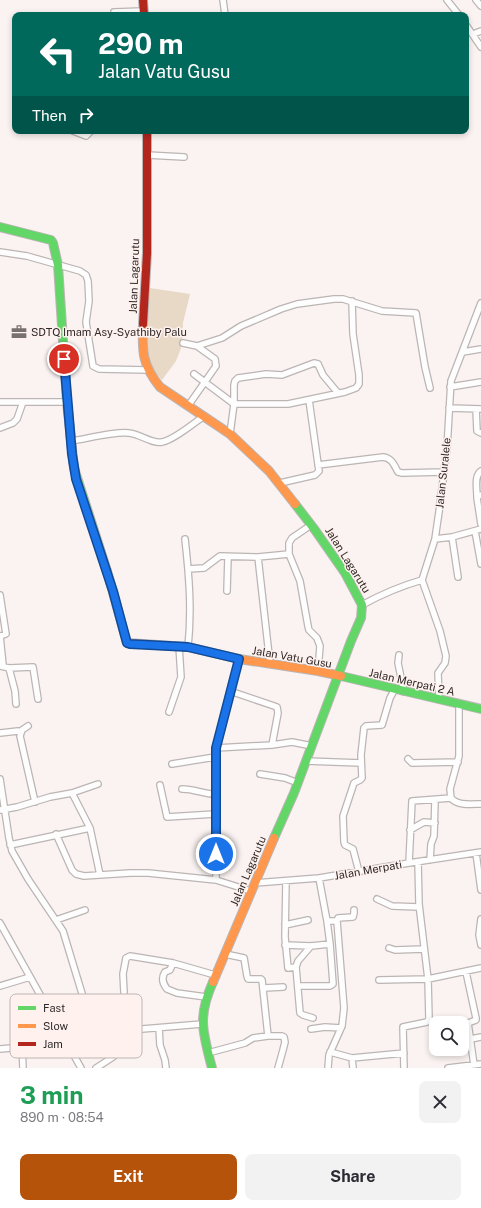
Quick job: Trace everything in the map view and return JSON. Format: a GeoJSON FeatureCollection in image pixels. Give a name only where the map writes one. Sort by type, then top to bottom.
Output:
{"type":"FeatureCollection","features":[{"type":"Feature","properties":{"kind":"street"},"geometry":{"type":"LineString","coordinates":[[143,0],[143,12]]}},
{"type":"Feature","properties":{"kind":"street"},"geometry":{"type":"LineString","coordinates":[[224,0],[225,12]]}},
{"type":"Feature","properties":{"kind":"street"},"geometry":{"type":"LineString","coordinates":[[447,0],[457,12]]}},
{"type":"Feature","properties":{"kind":"street"},"geometry":{"type":"LineString","coordinates":[[476,0],[481,6]]}},
{"type":"Feature","properties":{"kind":"street"},"geometry":{"type":"LineString","coordinates":[[469,28],[481,47]]}},
{"type":"Feature","properties":{"kind":"street"},"geometry":{"type":"LineString","coordinates":[[473,34],[481,31]]}},
{"type":"Feature","properties":{"kind":"street","name":"Jalan Lagarutu"},"geometry":{"type":"LineString","coordinates":[[147,134],[147,253],[143,345],[144,358],[148,370],[160,387],[230,434],[264,465],[280,484],[337,561],[362,605],[361,618],[298,783],[206,997],[202,1024],[203,1034],[212,1068]]}},
{"type":"Feature","properties":{"kind":"street"},"geometry":{"type":"LineString","coordinates":[[147,155],[184,157]]}},
{"type":"Feature","properties":{"kind":"street","name":"Jalan Vatu Gusu"},"geometry":{"type":"LineString","coordinates":[[0,228],[51,240],[53,243],[58,265],[67,402],[76,479],[113,591],[127,643],[184,646],[239,659],[318,671],[338,676]]}},
{"type":"Feature","properties":{"kind":"street"},"geometry":{"type":"LineString","coordinates":[[0,252],[27,256],[84,273],[88,279],[89,301],[86,326],[91,359],[94,367],[99,369],[148,370]]}},
{"type":"Feature","properties":{"kind":"street"},"geometry":{"type":"LineString","coordinates":[[197,346],[222,338],[241,326],[287,306],[334,299],[352,301],[382,311],[416,313],[430,388]]}},
{"type":"Feature","properties":{"kind":"street"},"geometry":{"type":"LineString","coordinates":[[194,374],[234,404],[288,404],[356,388],[359,384],[359,375],[352,334],[352,301]]}},
{"type":"Feature","properties":{"kind":"street","name":"Jalan Suralele"},"geometry":{"type":"LineString","coordinates":[[422,580],[435,539],[444,472],[450,387],[453,374],[463,352],[481,303]]}},
{"type":"Feature","properties":{"kind":"street"},"geometry":{"type":"LineString","coordinates":[[183,343],[197,346],[217,362],[216,366],[188,406]]}},
{"type":"Feature","properties":{"kind":"street"},"geometry":{"type":"LineString","coordinates":[[463,352],[481,349]]}},
{"type":"Feature","properties":{"kind":"street"},"geometry":{"type":"LineString","coordinates":[[230,434],[234,404],[234,385],[238,378],[266,374],[282,375],[314,363],[318,364],[323,375],[338,393]]}},
{"type":"Feature","properties":{"kind":"street"},"geometry":{"type":"LineString","coordinates":[[450,387],[481,382]]}},
{"type":"Feature","properties":{"kind":"street"},"geometry":{"type":"LineString","coordinates":[[280,484],[315,475],[319,471],[309,400]]}},
{"type":"Feature","properties":{"kind":"street"},"geometry":{"type":"LineString","coordinates":[[0,402],[67,402]]}},
{"type":"Feature","properties":{"kind":"street"},"geometry":{"type":"LineString","coordinates":[[0,428],[17,420],[22,402]]}},
{"type":"Feature","properties":{"kind":"street"},"geometry":{"type":"LineString","coordinates":[[448,408],[479,409],[478,431],[481,433]]}},
{"type":"Feature","properties":{"kind":"street"},"geometry":{"type":"LineString","coordinates":[[71,441],[129,433],[139,435],[156,443],[162,442],[170,439],[204,416]]}},
{"type":"Feature","properties":{"kind":"street"},"geometry":{"type":"LineString","coordinates":[[318,465],[387,457],[391,460],[398,472],[444,472]]}},
{"type":"Feature","properties":{"kind":"street"},"geometry":{"type":"LineString","coordinates":[[481,471],[477,474],[476,478],[479,496],[479,517],[481,524]]}},
{"type":"Feature","properties":{"kind":"street"},"geometry":{"type":"LineString","coordinates":[[311,525],[290,540],[289,554],[300,581],[309,630],[317,638],[320,646],[318,671]]}},
{"type":"Feature","properties":{"kind":"street"},"geometry":{"type":"LineString","coordinates":[[435,539],[452,537],[481,529]]}},
{"type":"Feature","properties":{"kind":"street"},"geometry":{"type":"LineString","coordinates":[[475,531],[481,564]]}},
{"type":"Feature","properties":{"kind":"street"},"geometry":{"type":"LineString","coordinates":[[452,537],[458,577]]}},
{"type":"Feature","properties":{"kind":"street"},"geometry":{"type":"LineString","coordinates":[[169,712],[181,677],[184,646],[190,621],[190,588],[185,539]]}},
{"type":"Feature","properties":{"kind":"street"},"geometry":{"type":"LineString","coordinates":[[188,569],[204,568],[220,556],[258,557],[289,554]]}},
{"type":"Feature","properties":{"kind":"street"},"geometry":{"type":"LineString","coordinates":[[227,590],[228,557]]}},
{"type":"Feature","properties":{"kind":"street"},"geometry":{"type":"LineString","coordinates":[[258,557],[270,664]]}},
{"type":"Feature","properties":{"kind":"street"},"geometry":{"type":"LineString","coordinates":[[362,605],[402,586],[422,580],[438,625],[446,656],[445,663],[438,673],[439,699]]}},
{"type":"Feature","properties":{"kind":"street"},"geometry":{"type":"LineString","coordinates":[[0,595],[6,634],[0,636],[1,666],[9,668],[33,667],[38,699]]}},
{"type":"Feature","properties":{"kind":"street"},"geometry":{"type":"LineString","coordinates":[[399,655],[398,663],[404,692]]}},
{"type":"Feature","properties":{"kind":"street"},"geometry":{"type":"LineString","coordinates":[[216,880],[215,757],[239,659]]}},
{"type":"Feature","properties":{"kind":"street"},"geometry":{"type":"LineString","coordinates":[[9,668],[15,691],[16,704]]}},
{"type":"Feature","properties":{"kind":"street","name":"Jalan Merpati 2 A"},"geometry":{"type":"LineString","coordinates":[[338,676],[481,709]]}},
{"type":"Feature","properties":{"kind":"street"},"geometry":{"type":"LineString","coordinates":[[359,872],[353,849],[344,842],[343,820],[346,804],[354,784],[362,778],[361,763],[365,727],[382,725],[390,698],[395,689]]}},
{"type":"Feature","properties":{"kind":"street"},"geometry":{"type":"LineString","coordinates":[[230,691],[278,707],[272,745]]}},
{"type":"Feature","properties":{"kind":"street"},"geometry":{"type":"LineString","coordinates":[[450,798],[450,789],[459,756],[459,704]]}},
{"type":"Feature","properties":{"kind":"street"},"geometry":{"type":"LineString","coordinates":[[28,726],[22,730],[20,736],[35,802]]}},
{"type":"Feature","properties":{"kind":"street"},"geometry":{"type":"LineString","coordinates":[[0,733],[18,731],[21,733]]}},
{"type":"Feature","properties":{"kind":"street"},"geometry":{"type":"LineString","coordinates":[[216,748],[272,745],[292,742],[312,746]]}},
{"type":"Feature","properties":{"kind":"street"},"geometry":{"type":"LineString","coordinates":[[172,764],[215,757]]}},
{"type":"Feature","properties":{"kind":"street"},"geometry":{"type":"LineString","coordinates":[[408,759],[412,764],[458,762]]}},
{"type":"Feature","properties":{"kind":"street"},"geometry":{"type":"LineString","coordinates":[[306,761],[361,763]]}},
{"type":"Feature","properties":{"kind":"street"},"geometry":{"type":"LineString","coordinates":[[260,774],[285,778],[298,783]]}},
{"type":"Feature","properties":{"kind":"street"},"geometry":{"type":"LineString","coordinates":[[0,779],[3,810],[10,845],[14,856],[24,874],[56,920],[65,936],[82,994]]}},
{"type":"Feature","properties":{"kind":"street"},"geometry":{"type":"LineString","coordinates":[[3,810],[50,797],[72,793],[98,784]]}},
{"type":"Feature","properties":{"kind":"street"},"geometry":{"type":"LineString","coordinates":[[160,785],[167,817],[215,814]]}},
{"type":"Feature","properties":{"kind":"street"},"geometry":{"type":"LineString","coordinates":[[182,789],[200,790],[209,794],[215,794]]}},
{"type":"Feature","properties":{"kind":"street"},"geometry":{"type":"LineString","coordinates":[[72,793],[90,828],[100,875]]}},
{"type":"Feature","properties":{"kind":"street"},"geometry":{"type":"LineString","coordinates":[[409,863],[412,801],[450,798],[454,801],[462,803],[481,804]]}},
{"type":"Feature","properties":{"kind":"street"},"geometry":{"type":"LineString","coordinates":[[430,860],[431,844],[434,836],[435,800]]}},
{"type":"Feature","properties":{"kind":"street"},"geometry":{"type":"LineString","coordinates":[[410,830],[424,822],[435,823]]}},
{"type":"Feature","properties":{"kind":"street"},"geometry":{"type":"LineString","coordinates":[[10,845],[90,828]]}},
{"type":"Feature","properties":{"kind":"street"},"geometry":{"type":"LineString","coordinates":[[56,834],[72,870],[76,874],[84,876],[148,873],[216,880],[251,891]]}},
{"type":"Feature","properties":{"kind":"street"},"geometry":{"type":"LineString","coordinates":[[478,853],[481,890]]}},
{"type":"Feature","properties":{"kind":"street","name":"Jalan Merpati"},"geometry":{"type":"LineString","coordinates":[[255,883],[319,878],[478,853]]}},
{"type":"Feature","properties":{"kind":"street"},"geometry":{"type":"LineString","coordinates":[[404,1068],[402,1027],[429,1021],[428,979],[419,907],[418,862]]}},
{"type":"Feature","properties":{"kind":"street"},"geometry":{"type":"LineString","coordinates":[[298,986],[330,986],[334,984],[327,921],[319,878]]}},
{"type":"Feature","properties":{"kind":"street"},"geometry":{"type":"LineString","coordinates":[[286,881],[285,945],[287,967],[290,969],[296,967]]}},
{"type":"Feature","properties":{"kind":"street"},"geometry":{"type":"LineString","coordinates":[[377,899],[392,906],[419,907]]}},
{"type":"Feature","properties":{"kind":"street"},"geometry":{"type":"LineString","coordinates":[[56,920],[85,910]]}},
{"type":"Feature","properties":{"kind":"street"},"geometry":{"type":"LineString","coordinates":[[327,921],[337,921],[338,918],[353,917],[354,910]]}},
{"type":"Feature","properties":{"kind":"street"},"geometry":{"type":"LineString","coordinates":[[481,919],[479,935],[481,945]]}},
{"type":"Feature","properties":{"kind":"street"},"geometry":{"type":"LineString","coordinates":[[285,925],[308,920]]}},
{"type":"Feature","properties":{"kind":"street"},"geometry":{"type":"LineString","coordinates":[[328,1068],[330,1052],[343,1022],[344,1008],[337,921]]}},
{"type":"Feature","properties":{"kind":"street"},"geometry":{"type":"LineString","coordinates":[[0,923],[40,994]]}},
{"type":"Feature","properties":{"kind":"street"},"geometry":{"type":"LineString","coordinates":[[285,945],[311,946],[330,944]]}},
{"type":"Feature","properties":{"kind":"street"},"geometry":{"type":"LineString","coordinates":[[311,946],[298,961],[296,967],[301,1014],[313,1018]]}},
{"type":"Feature","properties":{"kind":"street"},"geometry":{"type":"LineString","coordinates":[[389,948],[395,950],[424,949]]}},
{"type":"Feature","properties":{"kind":"street"},"geometry":{"type":"LineString","coordinates":[[225,954],[244,958],[248,979],[262,979],[268,1036]]}},
{"type":"Feature","properties":{"kind":"street"},"geometry":{"type":"LineString","coordinates":[[124,992],[123,968],[128,956],[173,964],[215,975]]}},
{"type":"Feature","properties":{"kind":"street"},"geometry":{"type":"LineString","coordinates":[[173,964],[170,970],[166,971],[163,975],[164,983],[167,989],[177,993],[206,997]]}},
{"type":"Feature","properties":{"kind":"street"},"geometry":{"type":"LineString","coordinates":[[379,980],[428,979],[481,968]]}},
{"type":"Feature","properties":{"kind":"street"},"geometry":{"type":"LineString","coordinates":[[466,972],[476,1019],[468,1022],[474,1065]]}},
{"type":"Feature","properties":{"kind":"street"},"geometry":{"type":"LineString","coordinates":[[0,986],[30,977]]}},
{"type":"Feature","properties":{"kind":"street"},"geometry":{"type":"LineString","coordinates":[[264,988],[283,987]]}},
{"type":"Feature","properties":{"kind":"street"},"geometry":{"type":"LineString","coordinates":[[142,1029],[202,1024]]}},
{"type":"Feature","properties":{"kind":"street"},"geometry":{"type":"LineString","coordinates":[[311,1029],[326,1027],[341,1028]]}},
{"type":"Feature","properties":{"kind":"street"},"geometry":{"type":"LineString","coordinates":[[158,1028],[160,1045],[166,1068]]}},
{"type":"Feature","properties":{"kind":"street"},"geometry":{"type":"LineString","coordinates":[[208,1053],[245,1043],[253,1038],[268,1036],[284,1037],[284,1050],[278,1068]]}},
{"type":"Feature","properties":{"kind":"street"},"geometry":{"type":"LineString","coordinates":[[471,1039],[481,1037]]}},
{"type":"Feature","properties":{"kind":"street"},"geometry":{"type":"LineString","coordinates":[[0,1049],[10,1048]]}},
{"type":"Feature","properties":{"kind":"street"},"geometry":{"type":"LineString","coordinates":[[330,1052],[352,1058],[404,1052]]}},
{"type":"Feature","properties":{"kind":"street"},"geometry":{"type":"LineString","coordinates":[[23,1058],[23,1068]]}},
{"type":"Feature","properties":{"kind":"street"},"geometry":{"type":"LineString","coordinates":[[75,1058],[81,1068]]}},
{"type":"Feature","properties":{"kind":"street"},"geometry":{"type":"LineString","coordinates":[[96,1068],[111,1058]]}},
{"type":"Feature","properties":{"kind":"street"},"geometry":{"type":"LineString","coordinates":[[352,1058],[353,1068]]}},
{"type":"Feature","properties":{"kind":"street"},"geometry":{"type":"LineString","coordinates":[[448,1068],[481,1064]]}},
{"type":"Feature","properties":{"kind":"shaded area"},"geometry":{"type":"Polygon","coordinates":[[[150,288],[190,294],[183,323],[181,348],[176,361],[162,380],[152,367],[149,355],[148,326],[150,288]]]}},
{"type":"Feature","properties":{"kind":"traffic: fast"},"geometry":{"type":"LineString","coordinates":[[0,227],[51,240],[53,243],[58,265],[67,402],[74,468],[107,571]]}},
{"type":"Feature","properties":{"kind":"traffic: fast"},"geometry":{"type":"LineString","coordinates":[[274,838],[294,793],[361,618],[362,605],[345,573],[295,504]]}},
{"type":"Feature","properties":{"kind":"traffic: fast"},"geometry":{"type":"LineString","coordinates":[[341,676],[481,709]]}},
{"type":"Feature","properties":{"kind":"traffic: fast"},"geometry":{"type":"LineString","coordinates":[[212,1068],[204,1035],[203,1015],[208,994],[213,982]]}},
{"type":"Feature","properties":{"kind":"traffic: slow"},"geometry":{"type":"LineString","coordinates":[[143,324],[143,350],[146,365],[160,387],[230,434],[269,471],[295,504]]}},
{"type":"Feature","properties":{"kind":"traffic: slow"},"geometry":{"type":"LineString","coordinates":[[107,571],[127,643],[188,647],[239,659],[341,676]]}},
{"type":"Feature","properties":{"kind":"traffic: slow"},"geometry":{"type":"LineString","coordinates":[[213,982],[274,838]]}},
{"type":"Feature","properties":{"kind":"traffic: jam"},"geometry":{"type":"LineString","coordinates":[[143,0],[144,12]]}},
{"type":"Feature","properties":{"kind":"traffic: jam"},"geometry":{"type":"LineString","coordinates":[[143,324],[147,253],[147,134]]}},
{"type":"Feature","properties":{"kind":"place","name":"SDTQ Imam Asy-Syathiby Palu"},"geometry":{"type":"Point","coordinates":[19,332]}},
{"type":"Feature","properties":{"kind":"route"},"geometry":{"type":"LineString","coordinates":[[64,359],[72,454],[76,479],[113,591],[127,643],[188,647],[239,659],[216,748],[216,854]]}}]}
